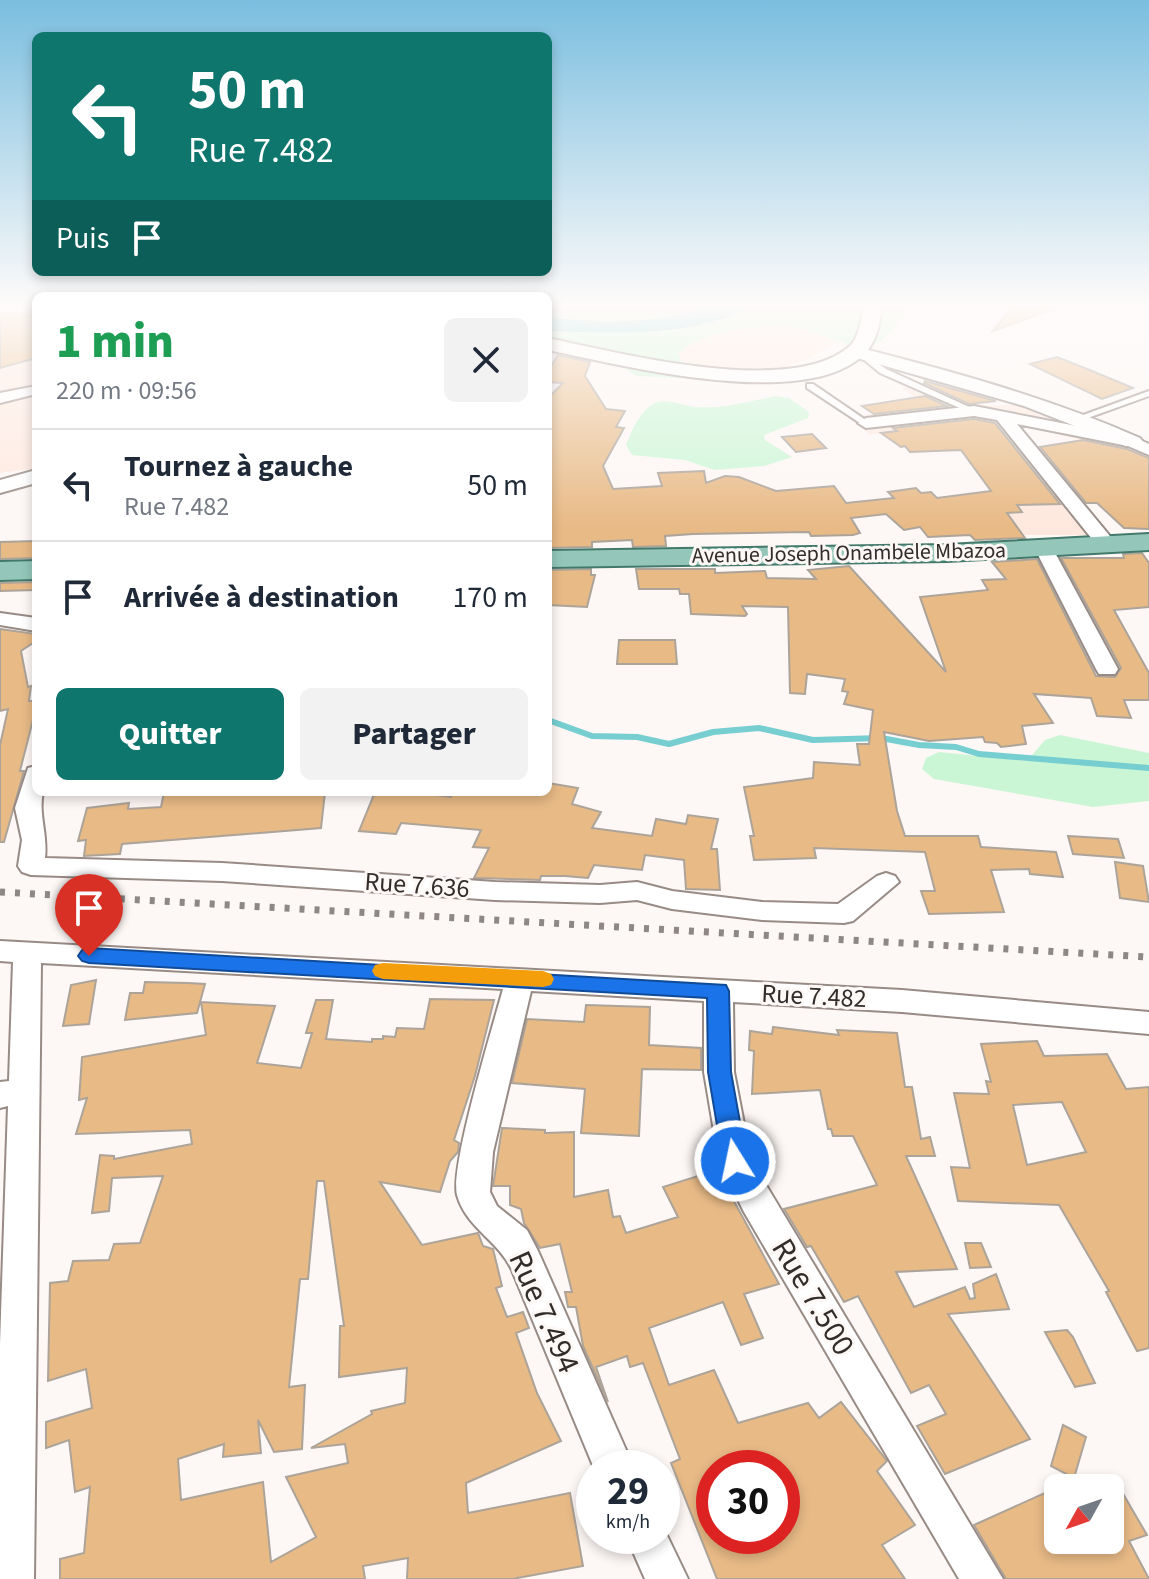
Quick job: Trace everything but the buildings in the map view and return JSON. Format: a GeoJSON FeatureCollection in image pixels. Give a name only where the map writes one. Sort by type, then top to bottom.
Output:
{"type":"FeatureCollection","features":[{"type":"Feature","properties":{"kind":"main road","name":"Avenue Joseph Onambele Mbazoa"},"geometry":{"type":"LineString","coordinates":[[552,559],[1044,549],[1149,542]]}},
{"type":"Feature","properties":{"kind":"main road"},"geometry":{"type":"LineString","coordinates":[[0,571],[32,570]]}},
{"type":"Feature","properties":{"kind":"street"},"geometry":{"type":"LineString","coordinates":[[953,379],[1079,418],[1141,446]]}},
{"type":"Feature","properties":{"kind":"street"},"geometry":{"type":"LineString","coordinates":[[0,398],[32,391]]}},
{"type":"Feature","properties":{"kind":"street"},"geometry":{"type":"LineString","coordinates":[[866,423],[974,411],[1141,446]]}},
{"type":"Feature","properties":{"kind":"street"},"geometry":{"type":"LineString","coordinates":[[1003,417],[1107,545]]}},
{"type":"Feature","properties":{"kind":"street"},"geometry":{"type":"LineString","coordinates":[[0,487],[32,477]]}},
{"type":"Feature","properties":{"kind":"street"},"geometry":{"type":"LineString","coordinates":[[1044,549],[1107,669]]}},
{"type":"Feature","properties":{"kind":"street"},"geometry":{"type":"LineString","coordinates":[[0,619],[32,624]]}},
{"type":"Feature","properties":{"kind":"street","name":"Rue 7.636"},"geometry":{"type":"LineString","coordinates":[[32,789],[27,808],[35,840],[31,866],[222,872],[495,891],[600,894],[637,891],[672,900],[762,911],[844,914],[886,882]]}},
{"type":"Feature","properties":{"kind":"street"},"geometry":{"type":"LineString","coordinates":[[9,1578],[14,952]]}},
{"type":"Feature","properties":{"kind":"street","name":"Rue 7.482"},"geometry":{"type":"LineString","coordinates":[[14,952],[902,1001],[1149,1023]]}},
{"type":"Feature","properties":{"kind":"street","name":"Rue 7.494"},"geometry":{"type":"LineString","coordinates":[[520,978],[477,1152],[473,1193],[485,1216],[515,1241],[526,1262],[606,1450]]}},
{"type":"Feature","properties":{"kind":"street","name":"Rue 7.500"},"geometry":{"type":"LineString","coordinates":[[718,991],[719,1072],[735,1161],[756,1202],[982,1579]]}},
{"type":"Feature","properties":{"kind":"street"},"geometry":{"type":"LineString","coordinates":[[655,1554],[667,1579]]}},
{"type":"Feature","properties":{"kind":"lane"},"geometry":{"type":"LineString","coordinates":[[900,379],[974,411]]}},
{"type":"Feature","properties":{"kind":"lane"},"geometry":{"type":"LineString","coordinates":[[810,386],[866,423]]}},
{"type":"Feature","properties":{"kind":"lane"},"geometry":{"type":"LineString","coordinates":[[1079,418],[1149,393]]}},
{"type":"Feature","properties":{"kind":"shaded area"},"geometry":{"type":"Polygon","coordinates":[[[0,379],[32,379],[32,469],[0,473],[0,379]]]}},
{"type":"Feature","properties":{"kind":"shaded area"},"geometry":{"type":"Polygon","coordinates":[[[915,384],[960,402],[990,406],[1032,403],[1135,449],[1118,450],[1102,441],[1087,442],[1021,425],[1017,429],[956,419],[871,435],[848,418],[926,406],[902,388],[915,384]]]}},
{"type":"Feature","properties":{"kind":"shaded area"},"geometry":{"type":"Polygon","coordinates":[[[1046,479],[1090,535],[1024,535],[986,481],[1046,479]]]}},
{"type":"Feature","properties":{"kind":"green space"},"geometry":{"type":"Polygon","coordinates":[[[697,379],[789,379],[772,382],[697,379]]]}},
{"type":"Feature","properties":{"kind":"green space"},"geometry":{"type":"Polygon","coordinates":[[[776,396],[789,398],[809,412],[808,418],[764,435],[765,440],[792,457],[764,466],[715,470],[685,460],[632,455],[626,445],[640,417],[658,402],[716,407],[776,396]]]}},
{"type":"Feature","properties":{"kind":"green space"},"geometry":{"type":"Polygon","coordinates":[[[1060,735],[1149,753],[1149,801],[1093,807],[934,779],[922,769],[926,758],[939,752],[1027,761],[1045,740],[1060,735]]]}},
{"type":"Feature","properties":{"kind":"waterway"},"geometry":{"type":"LineString","coordinates":[[552,721],[592,736],[637,737],[669,744],[713,732],[759,728],[813,740],[881,738],[919,745],[956,747],[979,754],[1149,768]]}},
{"type":"Feature","properties":{"kind":"railway"},"geometry":{"type":"LineString","coordinates":[[0,892],[1149,957]]}},
{"type":"Feature","properties":{"kind":"slow traffic"},"geometry":{"type":"LineString","coordinates":[[383,971],[543,979]]}},
{"type":"Feature","properties":{"kind":"route"},"geometry":{"type":"LineString","coordinates":[[89,956],[718,991],[719,1072],[735,1161]]}}]}
